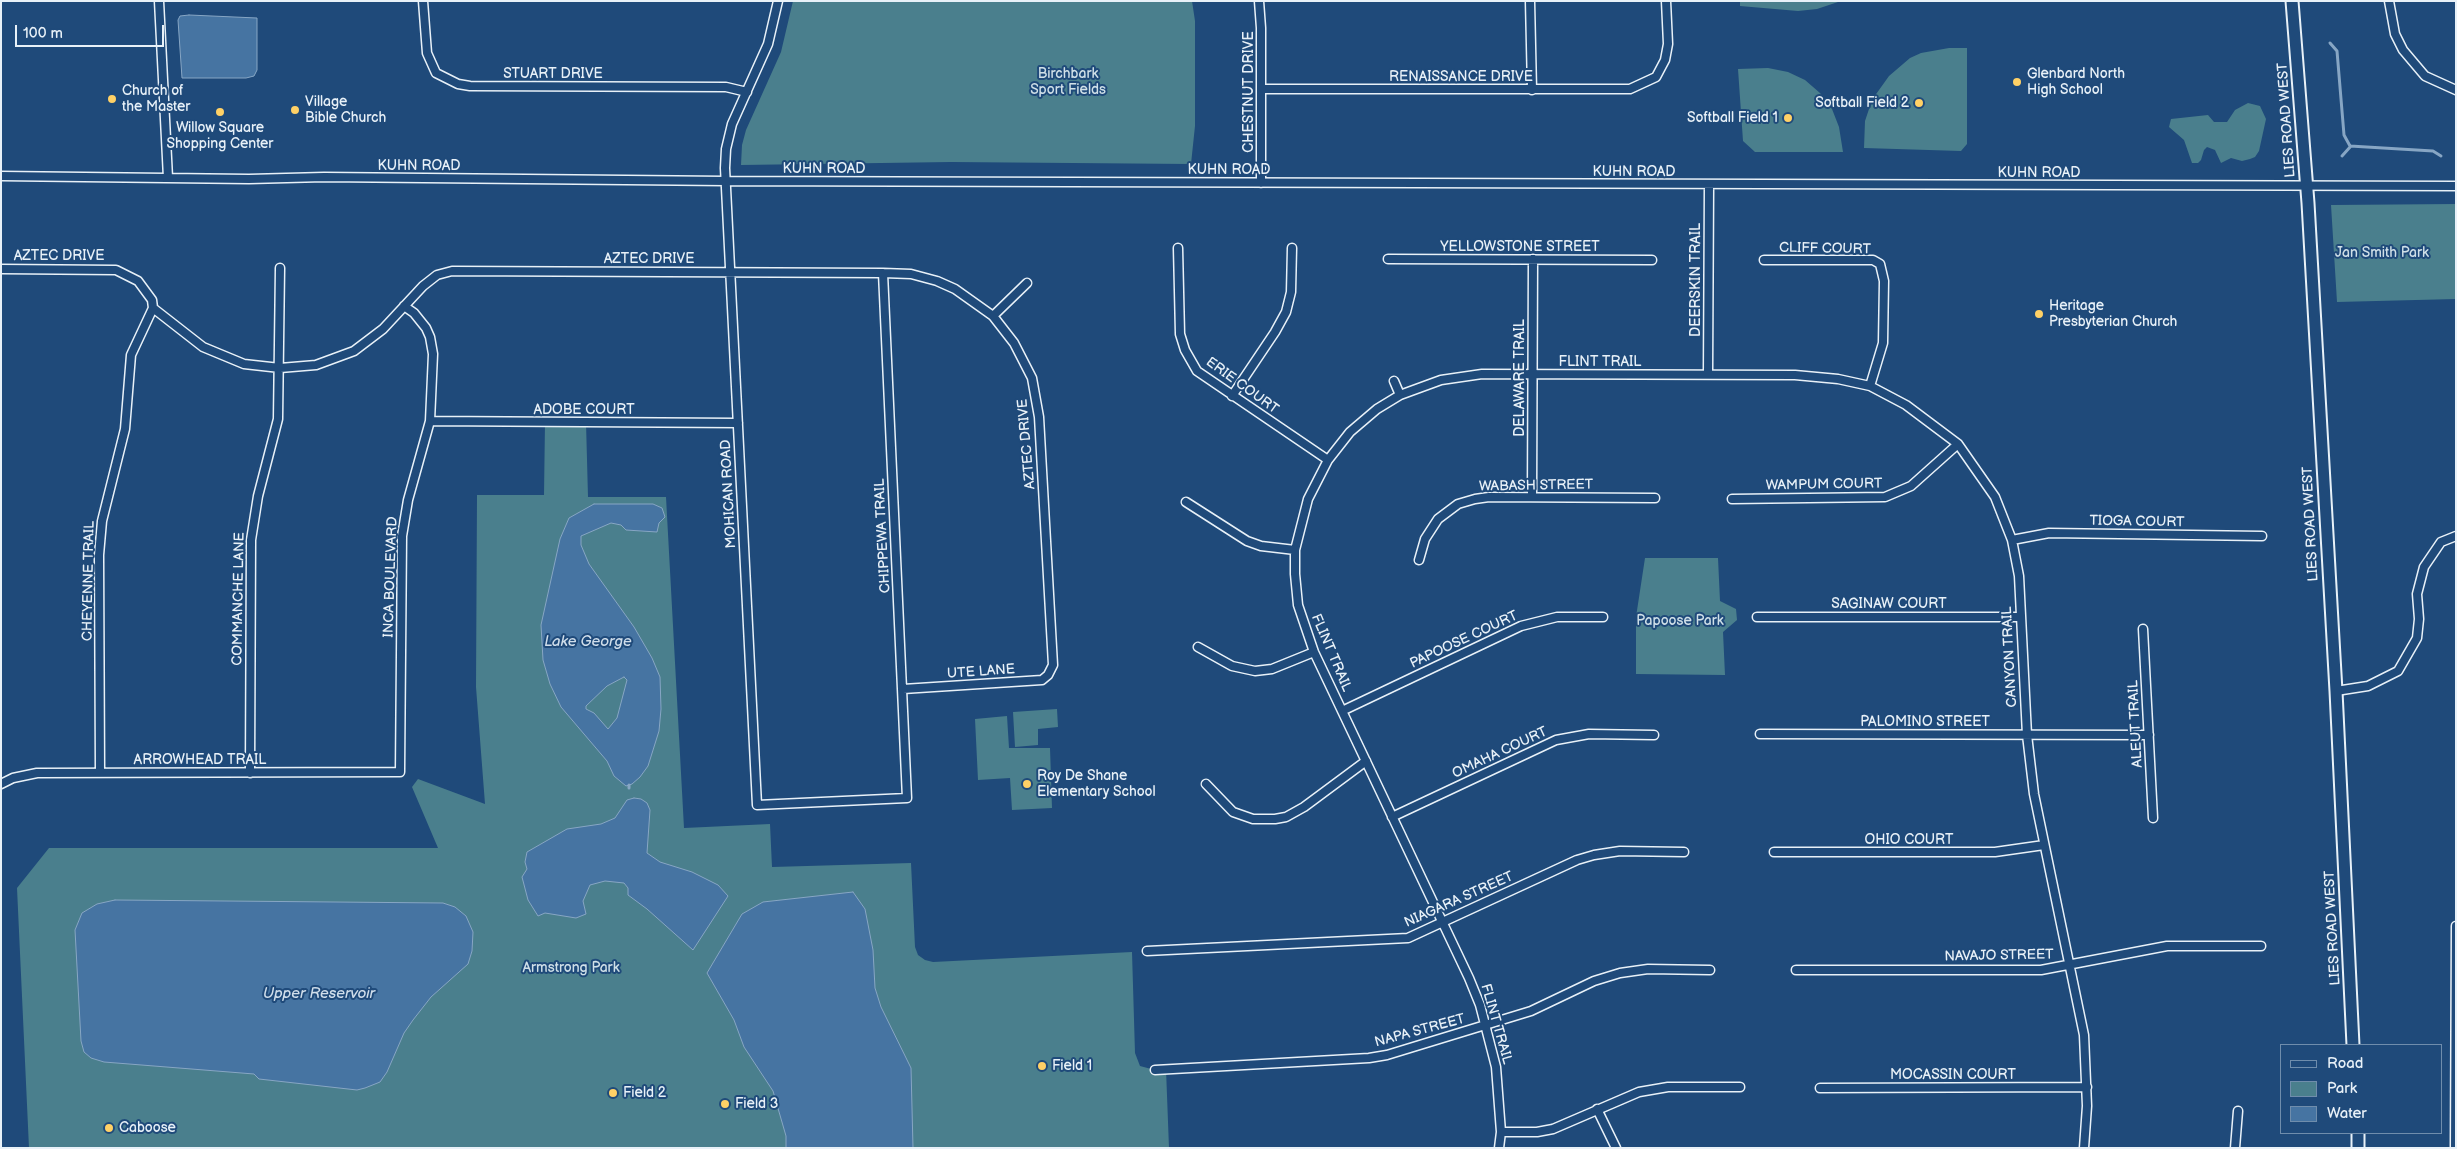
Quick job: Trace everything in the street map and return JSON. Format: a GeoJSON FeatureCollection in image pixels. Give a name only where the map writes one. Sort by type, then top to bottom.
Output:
{"type":"FeatureCollection","features":[{"type":"Feature","properties":{"kind":"street"},"geometry":{"type":"LineString","coordinates":[[159,1],[168,178]]}},
{"type":"Feature","properties":{"kind":"street","name":"STUART DRIVE"},"geometry":{"type":"LineString","coordinates":[[423,1],[427,53],[436,73],[458,84],[470,86],[726,87],[747,92]]}},
{"type":"Feature","properties":{"kind":"street","name":"MOHICAN ROAD"},"geometry":{"type":"LineString","coordinates":[[778,1],[768,44],[728,139],[725,158],[758,805],[907,798]]}},
{"type":"Feature","properties":{"kind":"street","name":"CHESTNUT DRIVE"},"geometry":{"type":"LineString","coordinates":[[1259,1],[1262,89],[1261,183]]}},
{"type":"Feature","properties":{"kind":"street"},"geometry":{"type":"LineString","coordinates":[[1530,1],[1532,90]]}},
{"type":"Feature","properties":{"kind":"street","name":"RENAISSANCE DRIVE"},"geometry":{"type":"LineString","coordinates":[[1262,89],[1630,90],[1656,77],[1667,54],[1666,1]]}},
{"type":"Feature","properties":{"kind":"street","name":"LIES ROAD WEST"},"geometry":{"type":"LineString","coordinates":[[2292,1],[2307,187],[2336,691],[2353,1044]]}},
{"type":"Feature","properties":{"kind":"street"},"geometry":{"type":"LineString","coordinates":[[2389,1],[2395,34],[2403,50],[2425,76],[2456,90]]}},
{"type":"Feature","properties":{"kind":"street","name":"KUHN ROAD"},"geometry":{"type":"LineString","coordinates":[[1,176],[726,181],[2456,186]]}},
{"type":"Feature","properties":{"kind":"street","name":"DEERSKIN TRAIL"},"geometry":{"type":"LineString","coordinates":[[1708,374],[1709,185]]}},
{"type":"Feature","properties":{"kind":"street","name":"ERIE COURT"},"geometry":{"type":"LineString","coordinates":[[1178,248],[1178,318],[1185,350],[1197,371],[1328,460]]}},
{"type":"Feature","properties":{"kind":"street"},"geometry":{"type":"LineString","coordinates":[[1232,396],[1275,332],[1286,312],[1291,292],[1292,248]]}},
{"type":"Feature","properties":{"kind":"street","name":"YELLOWSTONE STREET"},"geometry":{"type":"LineString","coordinates":[[1388,259],[1652,260]]}},
{"type":"Feature","properties":{"kind":"street","name":"DELAWARE TRAIL"},"geometry":{"type":"LineString","coordinates":[[1532,497],[1533,259]]}},
{"type":"Feature","properties":{"kind":"street","name":"CLIFF COURT"},"geometry":{"type":"LineString","coordinates":[[1764,260],[1867,260],[1883,262],[1883,343],[1870,386]]}},
{"type":"Feature","properties":{"kind":"street","name":"COMMANCHE LANE"},"geometry":{"type":"LineString","coordinates":[[250,773],[251,540],[258,496],[278,419],[280,268]]}},
{"type":"Feature","properties":{"kind":"street","name":"AZTEC DRIVE"},"geometry":{"type":"LineString","coordinates":[[1,269],[116,270],[138,281],[152,300],[153,308],[189,338],[219,355],[244,364],[280,368],[316,365],[354,350],[383,330],[404,306],[437,274],[452,271],[883,272],[911,274],[937,281],[955,289],[993,316],[1024,359],[1037,400],[1052,665]]}},
{"type":"Feature","properties":{"kind":"street","name":"CHIPPEWA TRAIL"},"geometry":{"type":"LineString","coordinates":[[883,272],[907,798]]}},
{"type":"Feature","properties":{"kind":"street"},"geometry":{"type":"LineString","coordinates":[[993,316],[1026,284]]}},
{"type":"Feature","properties":{"kind":"street","name":"INCA BOULEVARD"},"geometry":{"type":"LineString","coordinates":[[400,772],[402,536],[408,500],[430,421],[433,346],[426,328],[404,306]]}},
{"type":"Feature","properties":{"kind":"street","name":"CHEYENNE TRAIL"},"geometry":{"type":"LineString","coordinates":[[100,773],[100,554],[102,521],[125,429],[131,355],[153,308]]}},
{"type":"Feature","properties":{"kind":"street","name":"FLINT TRAIL"},"geometry":{"type":"LineString","coordinates":[[1499,1148],[1501,1132],[1496,1067],[1486,1026],[1469,978],[1314,652],[1298,605],[1295,550],[1308,499],[1328,460],[1350,432],[1363,420],[1400,395],[1450,378],[1482,374],[1708,374]]}},
{"type":"Feature","properties":{"kind":"street","name":"CANYON TRAIL"},"geometry":{"type":"LineString","coordinates":[[1708,374],[1814,376],[1870,386],[1924,416],[1958,444],[1995,497],[2012,540],[2019,576],[2027,735],[2034,794],[2082,1021],[2087,1087],[2084,1148]]}},
{"type":"Feature","properties":{"kind":"street"},"geometry":{"type":"LineString","coordinates":[[1394,381],[1400,395]]}},
{"type":"Feature","properties":{"kind":"street","name":"ADOBE COURT"},"geometry":{"type":"LineString","coordinates":[[430,421],[738,423]]}},
{"type":"Feature","properties":{"kind":"street","name":"WAMPUM COURT"},"geometry":{"type":"LineString","coordinates":[[1732,499],[1885,497],[1901,492],[1918,482],[1958,444]]}},
{"type":"Feature","properties":{"kind":"street","name":"WABASH STREET"},"geometry":{"type":"LineString","coordinates":[[1419,560],[1431,528],[1447,510],[1458,504],[1489,497],[1655,498]]}},
{"type":"Feature","properties":{"kind":"street"},"geometry":{"type":"LineString","coordinates":[[1186,502],[1247,541],[1261,546],[1295,550]]}},
{"type":"Feature","properties":{"kind":"street","name":"TIOGA COURT"},"geometry":{"type":"LineString","coordinates":[[2012,540],[2049,533],[2262,536]]}},
{"type":"Feature","properties":{"kind":"street"},"geometry":{"type":"LineString","coordinates":[[2336,691],[2368,686],[2398,671],[2417,638],[2419,619],[2417,594],[2424,566],[2441,542],[2456,536]]}},
{"type":"Feature","properties":{"kind":"street","name":"PAPOOSE COURT"},"geometry":{"type":"LineString","coordinates":[[1342,711],[1521,626],[1557,617],[1603,617]]}},
{"type":"Feature","properties":{"kind":"street","name":"SAGINAW COURT"},"geometry":{"type":"LineString","coordinates":[[1757,617],[2021,617]]}},
{"type":"Feature","properties":{"kind":"street","name":"ALEUT TRAIL"},"geometry":{"type":"LineString","coordinates":[[2143,629],[2153,818]]}},
{"type":"Feature","properties":{"kind":"street"},"geometry":{"type":"LineString","coordinates":[[1198,647],[1232,666],[1255,671],[1272,669],[1314,652]]}},
{"type":"Feature","properties":{"kind":"street","name":"UTE LANE"},"geometry":{"type":"LineString","coordinates":[[903,689],[1042,680],[1048,675],[1052,665]]}},
{"type":"Feature","properties":{"kind":"street","name":"OMAHA COURT"},"geometry":{"type":"LineString","coordinates":[[1392,817],[1556,740],[1589,734],[1654,735]]}},
{"type":"Feature","properties":{"kind":"street","name":"PALOMINO STREET"},"geometry":{"type":"LineString","coordinates":[[1760,734],[2149,735]]}},
{"type":"Feature","properties":{"kind":"street"},"geometry":{"type":"LineString","coordinates":[[1206,784],[1234,812],[1253,819],[1275,819],[1286,817],[1304,807],[1366,762]]}},
{"type":"Feature","properties":{"kind":"street","name":"ARROWHEAD TRAIL"},"geometry":{"type":"LineString","coordinates":[[1,784],[37,773],[400,772]]}},
{"type":"Feature","properties":{"kind":"street","name":"OHIO COURT"},"geometry":{"type":"LineString","coordinates":[[1774,852],[1995,852],[2044,845]]}},
{"type":"Feature","properties":{"kind":"street","name":"NIAGARA STREET"},"geometry":{"type":"LineString","coordinates":[[1147,951],[1408,938],[1577,860],[1620,851],[1684,852]]}},
{"type":"Feature","properties":{"kind":"street"},"geometry":{"type":"LineString","coordinates":[[2455,1148],[2456,926]]}},
{"type":"Feature","properties":{"kind":"street","name":"NAVAJO STREET"},"geometry":{"type":"LineString","coordinates":[[1796,970],[2041,970],[2167,946],[2261,946]]}},
{"type":"Feature","properties":{"kind":"street","name":"NAPA STREET"},"geometry":{"type":"LineString","coordinates":[[1155,1070],[1369,1058],[1486,1026],[1530,1011],[1594,981],[1620,973],[1648,969],[1710,970]]}},
{"type":"Feature","properties":{"kind":"street"},"geometry":{"type":"LineString","coordinates":[[1501,1132],[1537,1132],[1553,1129],[1639,1092],[1668,1087],[1740,1087]]}},
{"type":"Feature","properties":{"kind":"street","name":"MOCASSIN COURT"},"geometry":{"type":"LineString","coordinates":[[1820,1088],[2087,1087]]}},
{"type":"Feature","properties":{"kind":"street"},"geometry":{"type":"LineString","coordinates":[[1597,1109],[1616,1148]]}},
{"type":"Feature","properties":{"kind":"street"},"geometry":{"type":"LineString","coordinates":[[2235,1148],[2238,1111]]}},
{"type":"Feature","properties":{"kind":"street"},"geometry":{"type":"LineString","coordinates":[[2358,1134],[2358,1148]]}},
{"type":"Feature","properties":{"kind":"green space","name":"Birchbark Sport Fields"},"geometry":{"type":"Polygon","coordinates":[[[793,1],[1192,1],[1195,21],[1195,126],[1191,164],[951,162],[741,165],[742,145],[746,130],[781,52],[793,1]]]}},
{"type":"Feature","properties":{"kind":"green space"},"geometry":{"type":"Polygon","coordinates":[[[1740,1],[1841,1],[1817,9],[1798,11],[1740,6],[1740,1]]]}},
{"type":"Feature","properties":{"kind":"green space","name":"Softball Field 2"},"geometry":{"type":"Polygon","coordinates":[[[1949,48],[1967,48],[1967,144],[1961,151],[1864,148],[1865,121],[1869,109],[1874,97],[1889,76],[1910,58],[1921,53],[1949,48]]]}},
{"type":"Feature","properties":{"kind":"green space","name":"Softball Field 1"},"geometry":{"type":"Polygon","coordinates":[[[1768,68],[1788,72],[1805,80],[1820,93],[1832,109],[1839,127],[1843,152],[1755,152],[1743,141],[1738,69],[1768,68]]]}},
{"type":"Feature","properties":{"kind":"green space"},"geometry":{"type":"Polygon","coordinates":[[[2248,103],[2260,106],[2266,119],[2259,151],[2255,157],[2250,159],[2242,161],[2231,158],[2221,163],[2215,150],[2207,147],[2201,160],[2198,163],[2192,163],[2184,140],[2169,127],[2171,119],[2208,115],[2214,122],[2227,122],[2235,110],[2248,103]]]}},
{"type":"Feature","properties":{"kind":"green space","name":"Jan Smith Park"},"geometry":{"type":"Polygon","coordinates":[[[2456,204],[2456,299],[2337,302],[2331,205],[2456,204]]]}},
{"type":"Feature","properties":{"kind":"green space","name":"Armstrong Park"},"geometry":{"type":"Polygon","coordinates":[[[545,422],[586,422],[588,497],[666,497],[684,828],[770,824],[772,867],[911,863],[915,947],[918,955],[925,960],[933,962],[1132,952],[1135,1053],[1140,1066],[1155,1070],[1166,1069],[1169,1148],[29,1148],[17,888],[49,848],[438,848],[412,787],[418,779],[485,804],[476,687],[477,495],[544,495],[545,422]]]}},
{"type":"Feature","properties":{"kind":"green space","name":"Papoose Park"},"geometry":{"type":"Polygon","coordinates":[[[1645,558],[1718,558],[1720,601],[1736,609],[1737,620],[1723,632],[1725,675],[1636,674],[1636,617],[1645,558]]]}},
{"type":"Feature","properties":{"kind":"green space"},"geometry":{"type":"Polygon","coordinates":[[[1057,709],[1058,727],[1038,729],[1038,745],[1015,747],[1013,712],[1057,709]]]}},
{"type":"Feature","properties":{"kind":"green space"},"geometry":{"type":"Polygon","coordinates":[[[1007,716],[1009,748],[1050,748],[1052,808],[1012,810],[1010,778],[978,780],[975,719],[1007,716]]]}},
{"type":"Feature","properties":{"kind":"water"},"geometry":{"type":"Polygon","coordinates":[[[180,16],[257,18],[257,70],[254,76],[246,78],[182,78],[178,20],[180,16]]]}},
{"type":"Feature","properties":{"kind":"water","name":"Lake George"},"geometry":{"type":"Polygon","coordinates":[[[594,504],[653,504],[662,508],[665,517],[659,523],[657,532],[626,530],[621,525],[611,523],[581,536],[581,545],[589,564],[634,627],[652,658],[660,677],[661,709],[659,731],[648,766],[640,777],[632,784],[626,786],[614,776],[607,761],[561,707],[550,684],[543,660],[541,625],[560,539],[569,518],[594,504]],[[624,677],[607,686],[586,706],[586,709],[594,713],[608,729],[617,718],[627,680],[624,677]]]}},
{"type":"Feature","properties":{"kind":"water"},"geometry":{"type":"Polygon","coordinates":[[[641,799],[647,803],[650,810],[647,853],[660,862],[692,872],[718,885],[728,896],[693,950],[647,909],[628,895],[628,888],[624,883],[605,881],[590,885],[583,901],[586,914],[576,918],[545,913],[538,916],[528,900],[522,877],[527,869],[525,862],[527,852],[567,829],[601,824],[615,818],[627,800],[641,799]]]}},
{"type":"Feature","properties":{"kind":"water"},"geometry":{"type":"Polygon","coordinates":[[[853,892],[865,909],[873,950],[875,988],[881,1007],[911,1068],[913,1148],[786,1148],[786,1136],[773,1091],[744,1047],[734,1020],[707,973],[742,914],[763,902],[853,892]]]}},
{"type":"Feature","properties":{"kind":"water","name":"Upper Reservoir"},"geometry":{"type":"Polygon","coordinates":[[[115,900],[443,903],[455,907],[466,916],[473,932],[472,951],[468,964],[431,997],[413,1020],[404,1033],[387,1072],[380,1082],[365,1088],[357,1090],[259,1079],[254,1074],[104,1062],[91,1058],[84,1052],[81,1041],[75,930],[82,913],[97,904],[115,900]]]}},
{"type":"Feature","properties":{"kind":"waterway"},"geometry":{"type":"LineString","coordinates":[[2330,43],[2337,51],[2344,135],[2350,146],[2433,151],[2441,156]]}},
{"type":"Feature","properties":{"kind":"waterway"},"geometry":{"type":"LineString","coordinates":[[2342,156],[2351,146]]}},
{"type":"Feature","properties":{"kind":"place","name":"Glenbard North High School"},"geometry":{"type":"Point","coordinates":[2017,82]}},
{"type":"Feature","properties":{"kind":"place","name":"Church of the Master"},"geometry":{"type":"Point","coordinates":[112,99]}},
{"type":"Feature","properties":{"kind":"place","name":"Softball Field 2"},"geometry":{"type":"Point","coordinates":[1919,103]}},
{"type":"Feature","properties":{"kind":"place","name":"Village Bible Church"},"geometry":{"type":"Point","coordinates":[295,110]}},
{"type":"Feature","properties":{"kind":"place","name":"Willow Square Shopping Center"},"geometry":{"type":"Point","coordinates":[220,112]}},
{"type":"Feature","properties":{"kind":"place","name":"Softball Field 1"},"geometry":{"type":"Point","coordinates":[1788,118]}},
{"type":"Feature","properties":{"kind":"place","name":"Heritage Presbyterian Church"},"geometry":{"type":"Point","coordinates":[2039,314]}},
{"type":"Feature","properties":{"kind":"place","name":"Roy De Shane Elementary School"},"geometry":{"type":"Point","coordinates":[1027,784]}},
{"type":"Feature","properties":{"kind":"place","name":"Field 1"},"geometry":{"type":"Point","coordinates":[1042,1066]}},
{"type":"Feature","properties":{"kind":"place","name":"Field 2"},"geometry":{"type":"Point","coordinates":[613,1093]}},
{"type":"Feature","properties":{"kind":"place","name":"Field 3"},"geometry":{"type":"Point","coordinates":[725,1104]}},
{"type":"Feature","properties":{"kind":"place","name":"Caboose"},"geometry":{"type":"Point","coordinates":[109,1128]}}]}
